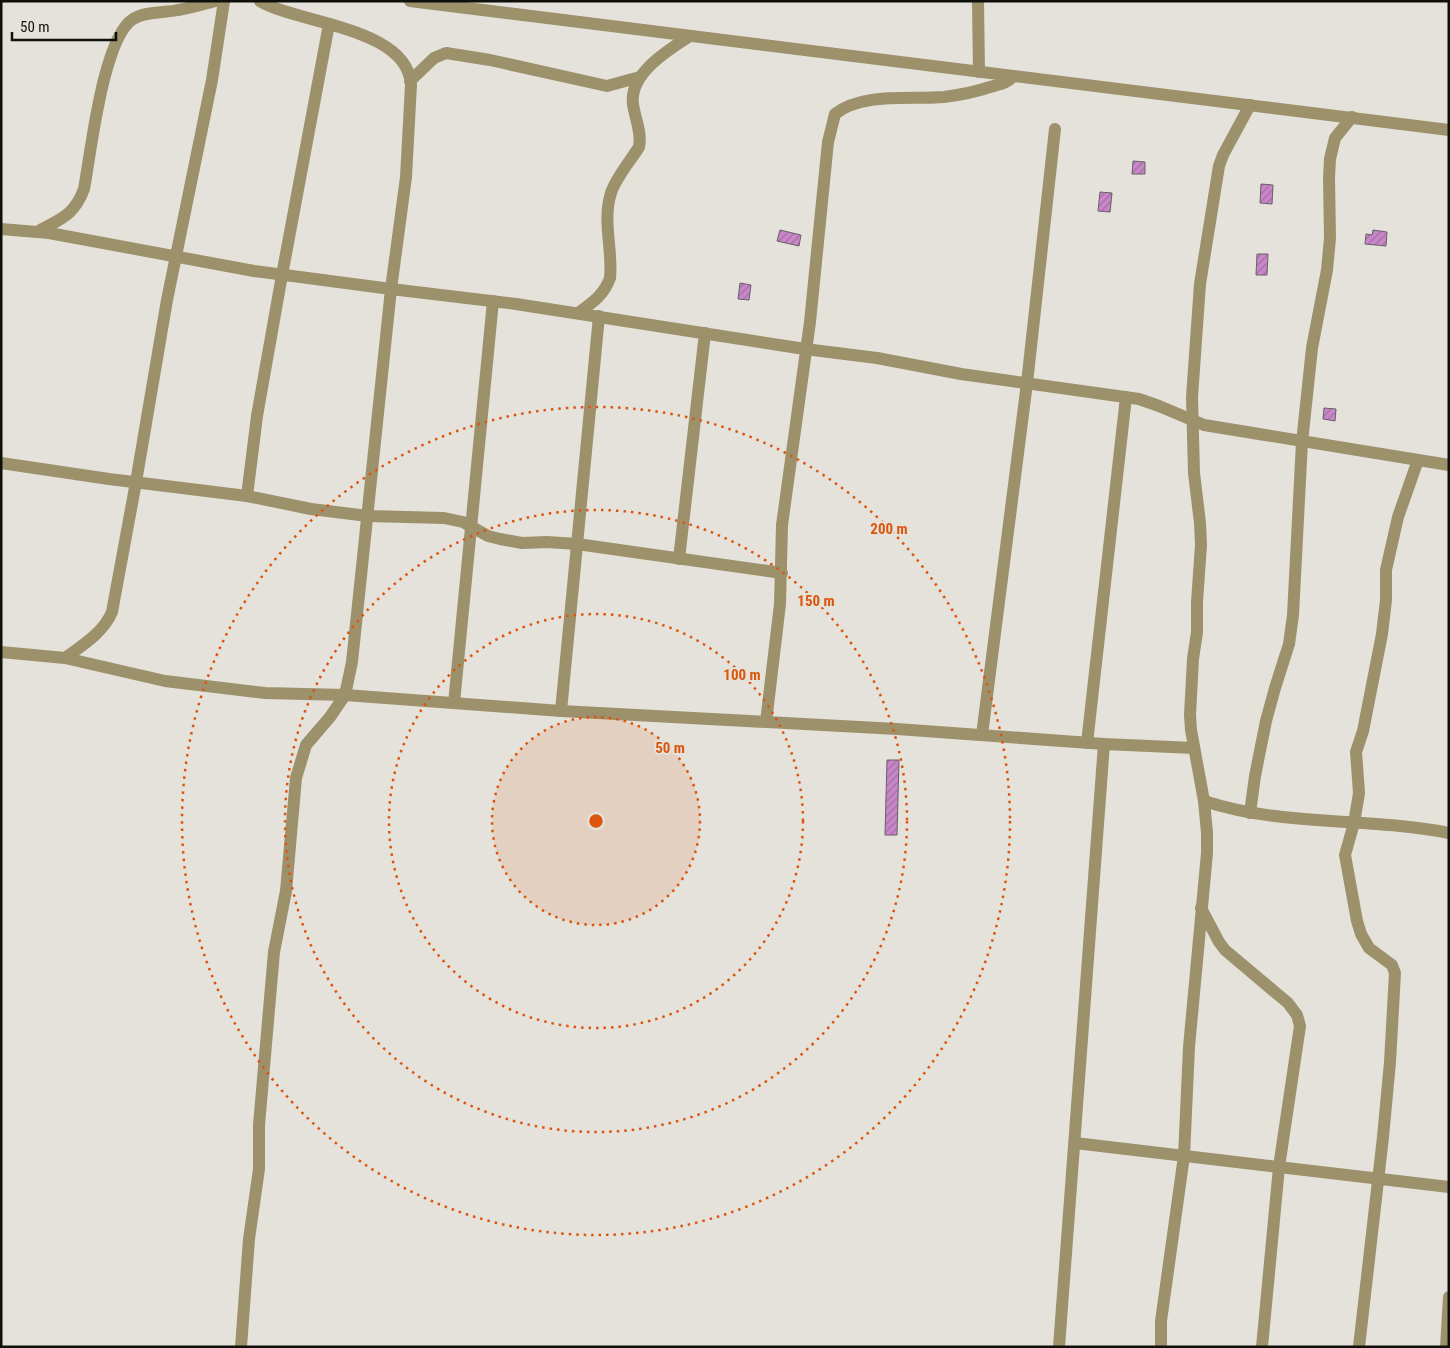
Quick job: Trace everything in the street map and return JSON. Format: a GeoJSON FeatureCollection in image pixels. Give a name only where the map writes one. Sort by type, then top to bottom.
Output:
{"type":"FeatureCollection","features":[{"type":"Feature","properties":{"kind":"street"},"geometry":{"type":"LineString","coordinates":[[37,232],[72,211],[79,202],[84,189],[103,80],[113,48],[121,32],[133,19],[144,15],[180,10],[216,1]]}},
{"type":"Feature","properties":{"kind":"street"},"geometry":{"type":"LineString","coordinates":[[65,658],[100,630],[112,612],[175,258],[212,80],[224,1]]}},
{"type":"Feature","properties":{"kind":"street"},"geometry":{"type":"LineString","coordinates":[[241,1347],[249,1239],[259,1169],[259,1124],[274,952],[286,892],[296,778],[306,746],[346,695],[352,662],[391,290],[406,177],[410,81],[408,72],[398,58],[379,42],[260,1]]}},
{"type":"Feature","properties":{"kind":"street"},"geometry":{"type":"LineString","coordinates":[[410,1],[1449,130]]}},
{"type":"Feature","properties":{"kind":"street"},"geometry":{"type":"LineString","coordinates":[[978,1],[979,72]]}},
{"type":"Feature","properties":{"kind":"street"},"geometry":{"type":"LineString","coordinates":[[247,496],[257,416],[329,24]]}},
{"type":"Feature","properties":{"kind":"street"},"geometry":{"type":"LineString","coordinates":[[578,313],[599,298],[610,278],[607,215],[609,200],[614,183],[639,147],[640,134],[633,95],[635,86],[640,77],[668,50],[690,36]]}},
{"type":"Feature","properties":{"kind":"street"},"geometry":{"type":"LineString","coordinates":[[410,81],[434,58],[446,53],[490,60],[607,86],[640,77]]}},
{"type":"Feature","properties":{"kind":"street"},"geometry":{"type":"LineString","coordinates":[[766,722],[780,604],[782,525],[815,275],[828,142],[835,114],[850,105],[870,100],[945,97],[972,92],[1006,82],[1013,76]]}},
{"type":"Feature","properties":{"kind":"street"},"geometry":{"type":"LineString","coordinates":[[1161,1347],[1161,1322],[1184,1156],[1189,1047],[1208,833],[1191,730],[1190,697],[1193,659],[1198,632],[1197,602],[1200,538],[1194,473],[1192,397],[1200,284],[1216,177],[1223,155],[1250,105]]}},
{"type":"Feature","properties":{"kind":"street"},"geometry":{"type":"LineString","coordinates":[[1250,813],[1255,776],[1268,713],[1289,644],[1293,615],[1302,442],[1312,348],[1327,270],[1330,238],[1330,159],[1335,138],[1352,118]]}},
{"type":"Feature","properties":{"kind":"street"},"geometry":{"type":"LineString","coordinates":[[982,735],[1027,383],[1055,130]]}},
{"type":"Feature","properties":{"kind":"street"},"geometry":{"type":"LineString","coordinates":[[1,229],[37,232],[110,244],[175,258],[282,274],[391,290],[493,301],[599,316],[805,349],[877,358],[961,374],[1126,397],[1159,406],[1204,425],[1449,465]]}},
{"type":"Feature","properties":{"kind":"street"},"geometry":{"type":"LineString","coordinates":[[454,703],[493,301]]}},
{"type":"Feature","properties":{"kind":"street"},"geometry":{"type":"LineString","coordinates":[[561,711],[599,316]]}},
{"type":"Feature","properties":{"kind":"street"},"geometry":{"type":"LineString","coordinates":[[679,559],[705,333]]}},
{"type":"Feature","properties":{"kind":"street"},"geometry":{"type":"LineString","coordinates":[[1087,743],[1126,397]]}},
{"type":"Feature","properties":{"kind":"street"},"geometry":{"type":"LineString","coordinates":[[1359,1347],[1390,1062],[1395,973],[1392,965],[1369,948],[1361,934],[1345,856],[1354,823],[1359,794],[1356,752],[1363,731],[1382,634],[1386,600],[1386,570],[1398,517],[1418,460]]}},
{"type":"Feature","properties":{"kind":"street"},"geometry":{"type":"LineString","coordinates":[[1,463],[247,496],[311,509],[368,516],[444,518],[463,522],[488,536],[522,543],[577,544],[782,573]]}},
{"type":"Feature","properties":{"kind":"street"},"geometry":{"type":"LineString","coordinates":[[1,652],[65,658],[165,681],[265,693],[346,695],[561,711],[1194,748]]}},
{"type":"Feature","properties":{"kind":"street"},"geometry":{"type":"LineString","coordinates":[[1059,1347],[1104,744]]}},
{"type":"Feature","properties":{"kind":"street"},"geometry":{"type":"LineString","coordinates":[[1204,801],[1250,813],[1296,819],[1410,826],[1449,833]]}},
{"type":"Feature","properties":{"kind":"street"},"geometry":{"type":"LineString","coordinates":[[1201,908],[1225,950],[1288,1002],[1297,1015],[1300,1026],[1279,1167],[1262,1347]]}},
{"type":"Feature","properties":{"kind":"street"},"geometry":{"type":"LineString","coordinates":[[1075,1143],[1449,1187]]}},
{"type":"Feature","properties":{"kind":"street"},"geometry":{"type":"LineString","coordinates":[[1446,1347],[1449,1297]]}},
{"type":"Feature","properties":{"kind":"building"},"geometry":{"type":"Polygon","coordinates":[[[1133,161],[1145,162],[1145,174],[1132,174],[1133,161]]]}},
{"type":"Feature","properties":{"kind":"building"},"geometry":{"type":"Polygon","coordinates":[[[1261,184],[1273,185],[1272,204],[1260,203],[1261,184]]]}},
{"type":"Feature","properties":{"kind":"building"},"geometry":{"type":"Polygon","coordinates":[[[1100,192],[1112,193],[1110,212],[1098,211],[1100,192]]]}},
{"type":"Feature","properties":{"kind":"building"},"geometry":{"type":"Polygon","coordinates":[[[780,230],[801,235],[799,246],[777,241],[780,230]]]}},
{"type":"Feature","properties":{"kind":"building"},"geometry":{"type":"Polygon","coordinates":[[[1373,230],[1387,232],[1386,246],[1365,244],[1366,234],[1372,235],[1373,230]]]}},
{"type":"Feature","properties":{"kind":"building"},"geometry":{"type":"Polygon","coordinates":[[[1257,254],[1268,254],[1267,275],[1256,275],[1257,254]]]}},
{"type":"Feature","properties":{"kind":"building"},"geometry":{"type":"Polygon","coordinates":[[[740,283],[751,285],[749,300],[738,299],[740,283]]]}},
{"type":"Feature","properties":{"kind":"building"},"geometry":{"type":"Polygon","coordinates":[[[1324,408],[1336,409],[1335,421],[1323,419],[1324,408]]]}},
{"type":"Feature","properties":{"kind":"building"},"geometry":{"type":"Polygon","coordinates":[[[887,760],[899,760],[897,835],[885,835],[887,760]]]}}]}
